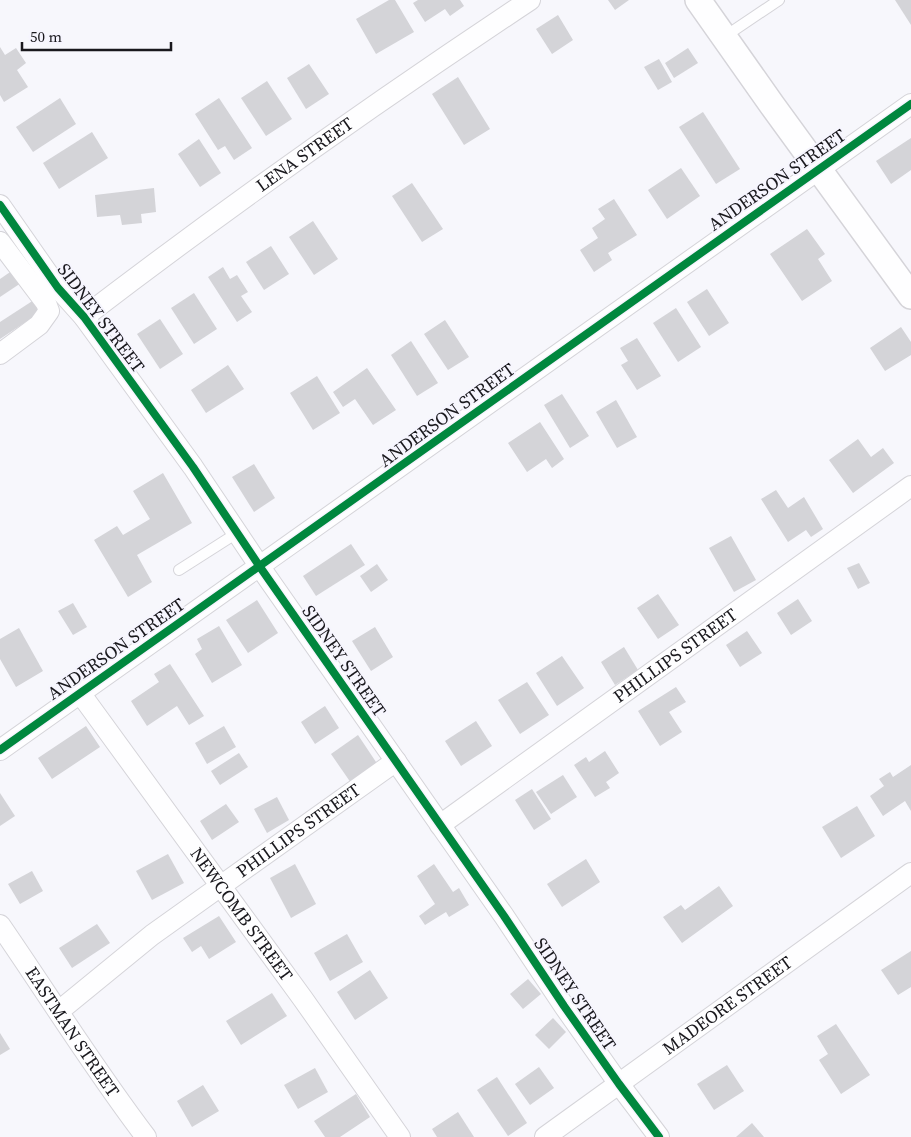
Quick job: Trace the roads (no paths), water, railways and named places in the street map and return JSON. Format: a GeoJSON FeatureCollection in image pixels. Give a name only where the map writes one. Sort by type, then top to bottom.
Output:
{"type":"FeatureCollection","features":[{"type":"Feature","properties":{"kind":"street","name":"LENA STREET"},"geometry":{"type":"LineString","coordinates":[[84,317],[191,235],[410,80],[530,0]]}},
{"type":"Feature","properties":{"kind":"street"},"geometry":{"type":"LineString","coordinates":[[698,0],[772,106],[911,296]]}},
{"type":"Feature","properties":{"kind":"street","name":"ANDERSON STREET"},"geometry":{"type":"LineString","coordinates":[[0,750],[911,104]]}},
{"type":"Feature","properties":{"kind":"street","name":"SIDNEY STREET"},"geometry":{"type":"LineString","coordinates":[[0,205],[58,288],[84,317],[193,467],[260,567],[619,1084],[659,1137]]}},
{"type":"Feature","properties":{"kind":"street"},"geometry":{"type":"LineString","coordinates":[[0,242],[46,302],[48,311],[39,325],[0,354]]}},
{"type":"Feature","properties":{"kind":"street","name":"PHILLIPS STREET"},"geometry":{"type":"LineString","coordinates":[[440,825],[911,486]]}},
{"type":"Feature","properties":{"kind":"street","name":"NEWCOMB STREET"},"geometry":{"type":"LineString","coordinates":[[80,693],[221,885],[400,1137]]}},
{"type":"Feature","properties":{"kind":"street","name":"PHILLIPS STREET"},"geometry":{"type":"LineString","coordinates":[[59,1010],[152,935],[396,761]]}},
{"type":"Feature","properties":{"kind":"street","name":"MADEORE STREET"},"geometry":{"type":"LineString","coordinates":[[545,1137],[911,873]]}},
{"type":"Feature","properties":{"kind":"street","name":"EASTMAN STREET"},"geometry":{"type":"LineString","coordinates":[[0,925],[59,1010],[110,1089],[146,1137]]}},
{"type":"Feature","properties":{"kind":"lane"},"geometry":{"type":"LineString","coordinates":[[724,37],[779,0]]}},
{"type":"Feature","properties":{"kind":"lane"},"geometry":{"type":"LineString","coordinates":[[179,570],[237,533]]}}]}
